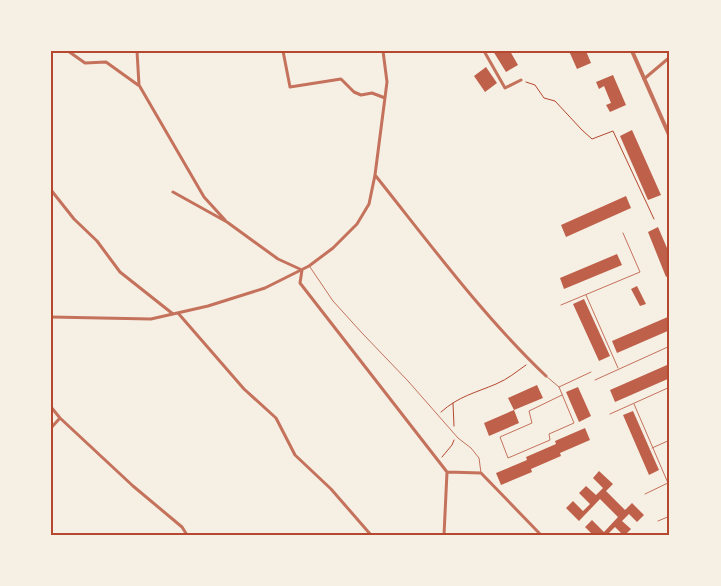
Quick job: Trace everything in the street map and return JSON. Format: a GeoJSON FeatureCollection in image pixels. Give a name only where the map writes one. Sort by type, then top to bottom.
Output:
{"type":"FeatureCollection","features":[{"type":"Feature","properties":{"kind":"street"},"geometry":{"type":"LineString","coordinates":[[68,51],[85,62],[106,62],[139,85],[204,197],[227,222]]}},
{"type":"Feature","properties":{"kind":"street"},"geometry":{"type":"LineString","coordinates":[[137,51],[139,85]]}},
{"type":"Feature","properties":{"kind":"street"},"geometry":{"type":"LineString","coordinates":[[283,51],[290,86],[341,79],[354,92],[361,95],[372,93],[385,98]]}},
{"type":"Feature","properties":{"kind":"street"},"geometry":{"type":"LineString","coordinates":[[51,317],[151,319],[208,306],[265,288],[309,266],[333,248],[357,224],[369,204],[376,175],[387,82],[384,51]]}},
{"type":"Feature","properties":{"kind":"street"},"geometry":{"type":"LineString","coordinates":[[484,51],[506,88],[521,80]]}},
{"type":"Feature","properties":{"kind":"street"},"geometry":{"type":"LineString","coordinates":[[632,51],[670,137]]}},
{"type":"Feature","properties":{"kind":"street"},"geometry":{"type":"LineString","coordinates":[[644,79],[670,57]]}},
{"type":"Feature","properties":{"kind":"street"},"geometry":{"type":"LineString","coordinates":[[376,175],[481,308],[546,376]]}},
{"type":"Feature","properties":{"kind":"street"},"geometry":{"type":"LineString","coordinates":[[51,190],[74,219],[97,241],[120,272],[173,314]]}},
{"type":"Feature","properties":{"kind":"street"},"geometry":{"type":"LineString","coordinates":[[173,192],[227,222],[278,259],[302,270]]}},
{"type":"Feature","properties":{"kind":"street"},"geometry":{"type":"LineString","coordinates":[[302,270],[300,283],[447,472],[444,535]]}},
{"type":"Feature","properties":{"kind":"street"},"geometry":{"type":"LineString","coordinates":[[178,313],[244,389],[276,418],[295,455],[331,489],[371,535]]}},
{"type":"Feature","properties":{"kind":"street"},"geometry":{"type":"LineString","coordinates":[[51,407],[60,418],[133,486],[182,527],[187,535]]}},
{"type":"Feature","properties":{"kind":"street"},"geometry":{"type":"LineString","coordinates":[[51,428],[60,418]]}},
{"type":"Feature","properties":{"kind":"street"},"geometry":{"type":"LineString","coordinates":[[447,472],[482,473],[542,535]]}},
{"type":"Feature","properties":{"kind":"lane"},"geometry":{"type":"LineString","coordinates":[[561,305],[640,272],[623,233]]}},
{"type":"Feature","properties":{"kind":"lane"},"geometry":{"type":"LineString","coordinates":[[309,266],[333,301],[479,458],[482,473]]}},
{"type":"Feature","properties":{"kind":"lane"},"geometry":{"type":"LineString","coordinates":[[586,295],[619,369]]}},
{"type":"Feature","properties":{"kind":"lane"},"geometry":{"type":"LineString","coordinates":[[594,380],[670,346]]}},
{"type":"Feature","properties":{"kind":"lane"},"geometry":{"type":"LineString","coordinates":[[559,387],[591,372]]}},
{"type":"Feature","properties":{"kind":"lane"},"geometry":{"type":"LineString","coordinates":[[546,376],[559,387],[574,423],[549,434],[550,440],[508,458],[500,437],[532,423],[529,411],[562,395]]}},
{"type":"Feature","properties":{"kind":"lane"},"geometry":{"type":"LineString","coordinates":[[610,414],[670,387]]}},
{"type":"Feature","properties":{"kind":"lane"},"geometry":{"type":"LineString","coordinates":[[634,404],[669,483],[646,494]]}},
{"type":"Feature","properties":{"kind":"lane"},"geometry":{"type":"LineString","coordinates":[[652,448],[670,440]]}},
{"type":"Feature","properties":{"kind":"lane"},"geometry":{"type":"LineString","coordinates":[[658,521],[670,516]]}},
{"type":"Feature","properties":{"kind":"path"},"geometry":{"type":"LineString","coordinates":[[521,80],[535,85],[544,98],[555,101],[592,139],[613,130],[654,219]]}},
{"type":"Feature","properties":{"kind":"path"},"geometry":{"type":"LineString","coordinates":[[437,415],[460,397],[496,384],[511,376],[530,361]]}},
{"type":"Feature","properties":{"kind":"building"},"geometry":{"type":"Polygon","coordinates":[[[493,51],[510,51],[518,65],[506,72],[493,51]]]}},
{"type":"Feature","properties":{"kind":"building"},"geometry":{"type":"Polygon","coordinates":[[[569,51],[586,51],[591,63],[577,69],[569,51]]]}},
{"type":"Feature","properties":{"kind":"building"},"geometry":{"type":"Polygon","coordinates":[[[486,67],[497,83],[485,92],[474,76],[486,67]]]}},
{"type":"Feature","properties":{"kind":"building"},"geometry":{"type":"Polygon","coordinates":[[[613,75],[626,105],[610,112],[606,105],[611,103],[604,86],[599,89],[596,82],[613,75]]]}},
{"type":"Feature","properties":{"kind":"building"},"geometry":{"type":"Polygon","coordinates":[[[632,130],[661,195],[648,200],[620,136],[632,130]]]}},
{"type":"Feature","properties":{"kind":"building"},"geometry":{"type":"Polygon","coordinates":[[[626,196],[631,208],[566,237],[561,225],[626,196]]]}},
{"type":"Feature","properties":{"kind":"building"},"geometry":{"type":"Polygon","coordinates":[[[658,227],[670,255],[670,275],[666,277],[648,232],[658,227]]]}},
{"type":"Feature","properties":{"kind":"building"},"geometry":{"type":"Polygon","coordinates":[[[617,254],[622,265],[564,289],[560,278],[617,254]]]}},
{"type":"Feature","properties":{"kind":"building"},"geometry":{"type":"Polygon","coordinates":[[[637,286],[646,304],[640,306],[631,289],[637,286]]]}},
{"type":"Feature","properties":{"kind":"building"},"geometry":{"type":"Polygon","coordinates":[[[584,299],[610,356],[599,361],[573,304],[584,299]]]}},
{"type":"Feature","properties":{"kind":"building"},"geometry":{"type":"Polygon","coordinates":[[[670,316],[670,330],[617,353],[612,341],[670,316]]]}},
{"type":"Feature","properties":{"kind":"building"},"geometry":{"type":"Polygon","coordinates":[[[667,365],[670,378],[615,402],[610,390],[667,365]]]}},
{"type":"Feature","properties":{"kind":"building"},"geometry":{"type":"Polygon","coordinates":[[[537,385],[543,398],[514,410],[508,398],[537,385]]]}},
{"type":"Feature","properties":{"kind":"building"},"geometry":{"type":"Polygon","coordinates":[[[578,387],[591,416],[579,422],[566,392],[578,387]]]}},
{"type":"Feature","properties":{"kind":"building"},"geometry":{"type":"Polygon","coordinates":[[[514,410],[519,423],[489,436],[484,423],[514,410]]]}},
{"type":"Feature","properties":{"kind":"building"},"geometry":{"type":"Polygon","coordinates":[[[633,411],[659,470],[649,475],[623,415],[633,411]]]}},
{"type":"Feature","properties":{"kind":"building"},"geometry":{"type":"Polygon","coordinates":[[[585,428],[590,440],[560,453],[561,456],[531,469],[532,472],[501,485],[496,473],[527,460],[526,457],[556,444],[555,441],[585,428]]]}},
{"type":"Feature","properties":{"kind":"building"},"geometry":{"type":"Polygon","coordinates":[[[599,471],[613,484],[606,491],[625,510],[632,503],[644,515],[637,522],[629,514],[622,521],[631,529],[625,535],[615,527],[607,535],[593,535],[585,527],[592,520],[604,532],[618,517],[600,499],[579,521],[566,508],[573,501],[583,511],[590,504],[579,493],[586,486],[596,495],[603,488],[593,478],[599,471]]]}}]}
